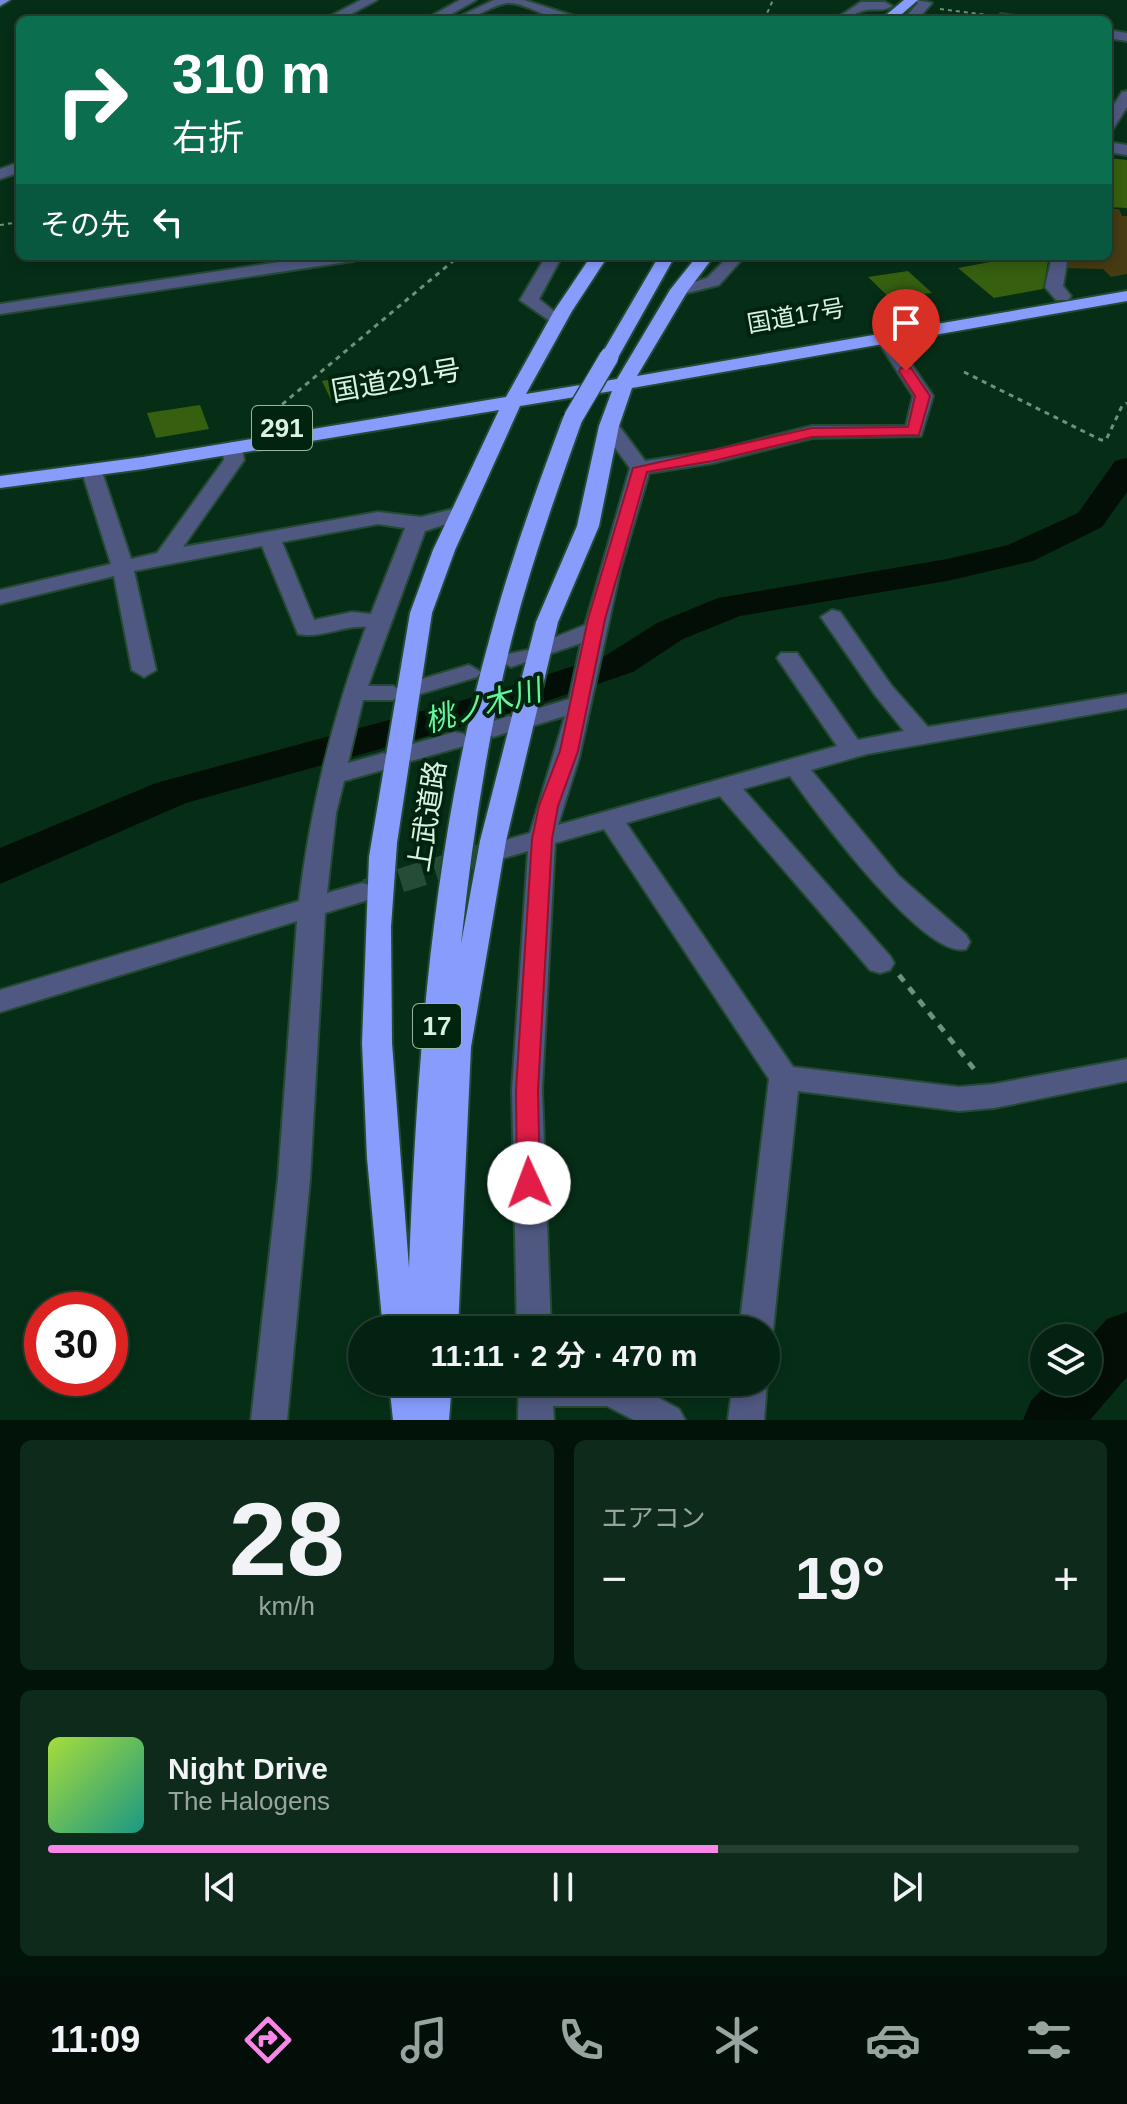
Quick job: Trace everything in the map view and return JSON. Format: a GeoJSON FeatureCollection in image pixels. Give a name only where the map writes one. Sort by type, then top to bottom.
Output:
{"type":"FeatureCollection","features":[{"type":"Feature","properties":{"kind":"highway"},"geometry":{"type":"LineString","coordinates":[[881,6],[919,2]]}},
{"type":"Feature","properties":{"kind":"highway"},"geometry":{"type":"LineString","coordinates":[[398,1316],[389,1237],[380,1092],[379,932],[386,826],[406,693],[422,612],[461,513],[517,394],[557,321],[597,260]]}},
{"type":"Feature","properties":{"kind":"highway","name":"上武道路"},"geometry":{"type":"LineString","coordinates":[[424,1316],[432,1100],[442,971],[461,825],[498,725],[480,673],[573,418],[665,260]]}},
{"type":"Feature","properties":{"kind":"highway"},"geometry":{"type":"LineString","coordinates":[[442,1316],[456,1047],[493,841],[498,725],[532,656],[588,526],[609,426],[626,377],[679,290],[703,260]]}},
{"type":"Feature","properties":{"kind":"highway","name":"国道17号"},"geometry":{"type":"LineString","coordinates":[[626,377],[1127,285]]}},
{"type":"Feature","properties":{"kind":"highway","name":"国道17号"},"geometry":{"type":"LineString","coordinates":[[626,377],[886,340],[1127,296]]}},
{"type":"Feature","properties":{"kind":"highway"},"geometry":{"type":"LineString","coordinates":[[517,394],[626,377]]}},
{"type":"Feature","properties":{"kind":"highway","name":"国道291号"},"geometry":{"type":"LineString","coordinates":[[0,482],[287,428],[517,394]]}},
{"type":"Feature","properties":{"kind":"highway","name":"国道291号"},"geometry":{"type":"LineString","coordinates":[[45,474],[232,448],[517,394]]}},
{"type":"Feature","properties":{"kind":"highway"},"geometry":{"type":"LineString","coordinates":[[408,1396],[411,1420]]}},
{"type":"Feature","properties":{"kind":"highway"},"geometry":{"type":"LineString","coordinates":[[423,1396],[423,1420]]}},
{"type":"Feature","properties":{"kind":"highway"},"geometry":{"type":"LineString","coordinates":[[431,1420],[434,1396]]}},
{"type":"Feature","properties":{"kind":"street"},"geometry":{"type":"LineString","coordinates":[[338,16],[371,0]]}},
{"type":"Feature","properties":{"kind":"street"},"geometry":{"type":"LineString","coordinates":[[439,16],[470,0]]}},
{"type":"Feature","properties":{"kind":"street"},"geometry":{"type":"LineString","coordinates":[[455,16],[484,0]]}},
{"type":"Feature","properties":{"kind":"street"},"geometry":{"type":"LineString","coordinates":[[469,16],[508,0],[566,16]]}},
{"type":"Feature","properties":{"kind":"street"},"geometry":{"type":"LineString","coordinates":[[852,16],[881,6]]}},
{"type":"Feature","properties":{"kind":"street"},"geometry":{"type":"LineString","coordinates":[[1112,119],[1127,95]]}},
{"type":"Feature","properties":{"kind":"street"},"geometry":{"type":"LineString","coordinates":[[0,309],[326,260]]}},
{"type":"Feature","properties":{"kind":"street"},"geometry":{"type":"LineString","coordinates":[[552,260],[529,300],[557,321]]}},
{"type":"Feature","properties":{"kind":"street"},"geometry":{"type":"LineString","coordinates":[[679,290],[714,284],[724,277],[735,260]]}},
{"type":"Feature","properties":{"kind":"street"},"geometry":{"type":"LineString","coordinates":[[1059,260],[1054,287],[1062,296]]}},
{"type":"Feature","properties":{"kind":"street"},"geometry":{"type":"LineString","coordinates":[[640,468],[713,457],[812,432],[914,432],[923,396],[886,340]]}},
{"type":"Feature","properties":{"kind":"street"},"geometry":{"type":"LineString","coordinates":[[609,426],[640,468]]}},
{"type":"Feature","properties":{"kind":"street"},"geometry":{"type":"LineString","coordinates":[[165,557],[234,460],[232,448]]}},
{"type":"Feature","properties":{"kind":"street"},"geometry":{"type":"LineString","coordinates":[[534,1316],[527,1090],[542,839],[581,698],[626,506],[640,468]]}},
{"type":"Feature","properties":{"kind":"street"},"geometry":{"type":"LineString","coordinates":[[91,469],[123,569],[144,670]]}},
{"type":"Feature","properties":{"kind":"street"},"geometry":{"type":"LineString","coordinates":[[0,597],[165,557],[378,518],[421,523],[461,513]]}},
{"type":"Feature","properties":{"kind":"street"},"geometry":{"type":"LineString","coordinates":[[269,1420],[294,1179],[312,905],[332,772],[350,704],[415,529],[421,523]]}},
{"type":"Feature","properties":{"kind":"street"},"geometry":{"type":"LineString","coordinates":[[270,538],[306,629],[352,619],[380,622]]}},
{"type":"Feature","properties":{"kind":"street"},"geometry":{"type":"LineString","coordinates":[[832,617],[883,690],[921,735]]}},
{"type":"Feature","properties":{"kind":"street"},"geometry":{"type":"LineString","coordinates":[[532,656],[594,635]]}},
{"type":"Feature","properties":{"kind":"street"},"geometry":{"type":"LineString","coordinates":[[789,658],[852,750]]}},
{"type":"Feature","properties":{"kind":"street"},"geometry":{"type":"LineString","coordinates":[[350,704],[480,673]]}},
{"type":"Feature","properties":{"kind":"street"},"geometry":{"type":"LineString","coordinates":[[332,772],[581,698]]}},
{"type":"Feature","properties":{"kind":"street"},"geometry":{"type":"LineString","coordinates":[[497,851],[852,750],[921,735],[1049,719],[1127,701]]}},
{"type":"Feature","properties":{"kind":"street"},"geometry":{"type":"LineString","coordinates":[[795,765],[864,854],[900,893],[956,942]]}},
{"type":"Feature","properties":{"kind":"street"},"geometry":{"type":"LineString","coordinates":[[725,785],[880,963]]}},
{"type":"Feature","properties":{"kind":"street"},"geometry":{"type":"LineString","coordinates":[[610,818],[784,1078],[758,1316]]}},
{"type":"Feature","properties":{"kind":"street"},"geometry":{"type":"LineString","coordinates":[[0,1001],[362,892]]}},
{"type":"Feature","properties":{"kind":"street"},"geometry":{"type":"LineString","coordinates":[[784,1078],[959,1099],[994,1096],[1127,1070]]}},
{"type":"Feature","properties":{"kind":"street"},"geometry":{"type":"LineString","coordinates":[[536,1397],[611,1390],[667,1420]]}},
{"type":"Feature","properties":{"kind":"street"},"geometry":{"type":"LineString","coordinates":[[746,1420],[749,1396]]}},
{"type":"Feature","properties":{"kind":"path"},"geometry":{"type":"LineString","coordinates":[[919,2],[991,16]]}},
{"type":"Feature","properties":{"kind":"path"},"geometry":{"type":"LineString","coordinates":[[287,428],[279,407],[454,260]]}},
{"type":"Feature","properties":{"kind":"path"},"geometry":{"type":"LineString","coordinates":[[964,372],[1101,440],[1106,440],[1122,406],[1127,403]]}},
{"type":"Feature","properties":{"kind":"path"},"geometry":{"type":"LineString","coordinates":[[880,963],[897,973],[994,1096]]}},
{"type":"Feature","properties":{"kind":"shaded area"},"geometry":{"type":"Polygon","coordinates":[[[1112,209],[1119,209],[1122,216],[1127,216],[1127,274],[1111,277],[1103,269],[1061,268],[1063,260],[1112,260],[1112,209]]]}},
{"type":"Feature","properties":{"kind":"building"},"geometry":{"type":"Polygon","coordinates":[[[1112,158],[1127,160],[1127,208],[1112,207],[1112,158]]]}},
{"type":"Feature","properties":{"kind":"building"},"geometry":{"type":"Polygon","coordinates":[[[1001,260],[1048,260],[1043,289],[994,298],[958,268],[1001,260]]]}},
{"type":"Feature","properties":{"kind":"building"},"geometry":{"type":"Polygon","coordinates":[[[908,271],[932,293],[923,294],[937,307],[910,312],[899,307],[868,277],[908,271]]]}},
{"type":"Feature","properties":{"kind":"building"},"geometry":{"type":"Polygon","coordinates":[[[339,378],[353,401],[333,404],[322,381],[339,378]]]}},
{"type":"Feature","properties":{"kind":"building"},"geometry":{"type":"Polygon","coordinates":[[[200,405],[209,429],[156,438],[147,413],[200,405]]]}},
{"type":"Feature","properties":{"kind":"waterway","name":"桃ノ木川"},"geometry":{"type":"LineString","coordinates":[[0,869],[20,856],[171,793],[503,702],[619,664],[670,631],[731,606],[947,570],[1020,553],[1090,520],[1127,468]]}},
{"type":"Feature","properties":{"kind":"waterway"},"geometry":{"type":"LineString","coordinates":[[1102,1365],[1127,1337]]}},
{"type":"Feature","properties":{"kind":"waterway"},"geometry":{"type":"LineString","coordinates":[[1052,1420],[1074,1396]]}},
{"type":"Feature","properties":{"kind":"tunnel"},"geometry":{"type":"LineString","coordinates":[[366,891],[497,851]]}},
{"type":"Feature","properties":{"kind":"route"},"geometry":{"type":"LineString","coordinates":[[529,1183],[527,1090],[536,896],[542,839],[548,806],[569,751],[596,619],[626,506],[640,468],[713,457],[812,432],[914,432],[923,396],[906,371]]}}]}
